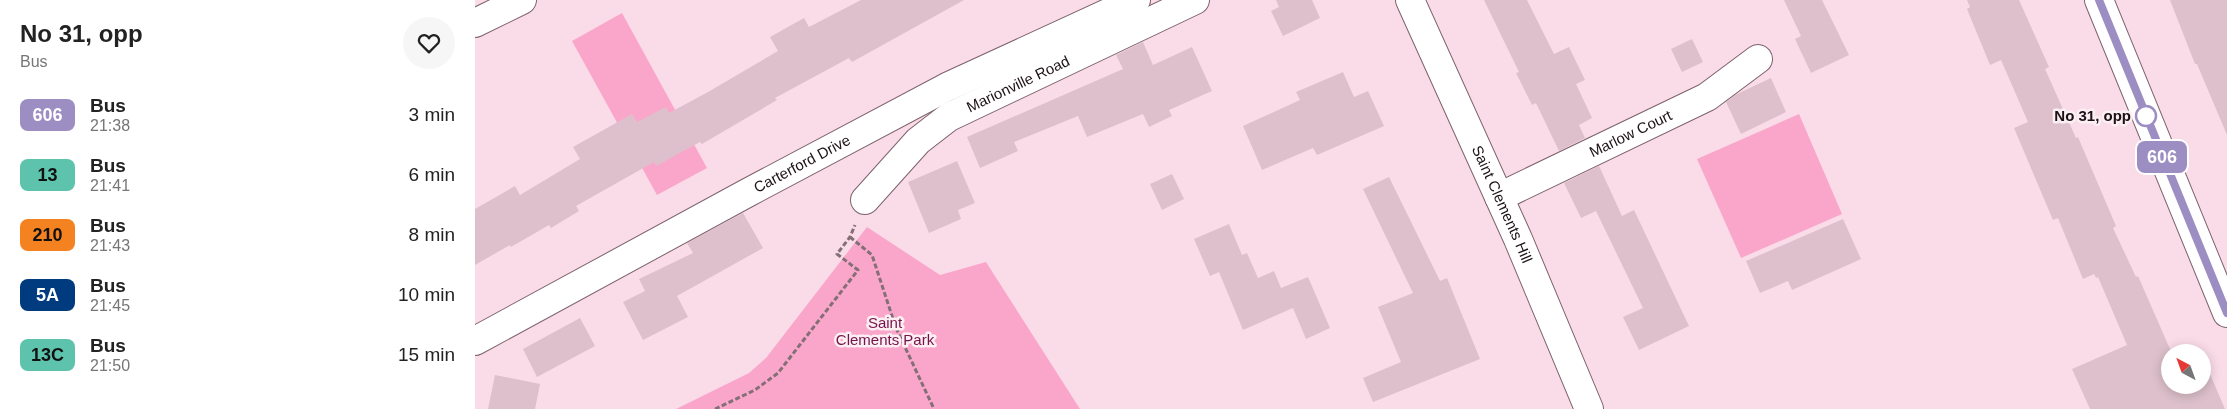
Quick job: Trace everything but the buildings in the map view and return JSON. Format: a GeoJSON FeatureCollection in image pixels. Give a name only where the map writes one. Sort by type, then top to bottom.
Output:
{"type":"FeatureCollection","features":[{"type":"Feature","properties":{"kind":"main road"},"geometry":{"type":"LineString","coordinates":[[475,23],[522,0]]}},
{"type":"Feature","properties":{"kind":"main road","name":"Carterford Drive"},"geometry":{"type":"LineString","coordinates":[[475,341],[749,192],[947,88],[1136,0]]}},
{"type":"Feature","properties":{"kind":"main road","name":"Marionville Road"},"geometry":{"type":"LineString","coordinates":[[865,200],[918,141],[949,117],[1195,0]]}},
{"type":"Feature","properties":{"kind":"main road","name":"Saint Clements Hill"},"geometry":{"type":"LineString","coordinates":[[1410,0],[1499,197],[1589,409]]}},
{"type":"Feature","properties":{"kind":"main road"},"geometry":{"type":"LineString","coordinates":[[2099,0],[2227,313]]}},
{"type":"Feature","properties":{"kind":"main road","name":"Marlow Court"},"geometry":{"type":"LineString","coordinates":[[1499,197],[1707,96],[1757,59]]}},
{"type":"Feature","properties":{"kind":"path"},"geometry":{"type":"LineString","coordinates":[[715,409],[755,390],[778,373],[858,270],[837,254],[849,237],[865,200]]}},
{"type":"Feature","properties":{"kind":"path"},"geometry":{"type":"LineString","coordinates":[[849,237],[872,255],[895,328],[933,409]]}},
{"type":"Feature","properties":{"kind":"green space"},"geometry":{"type":"Polygon","coordinates":[[[622,13],[707,168],[657,195],[572,41],[622,13]]]}},
{"type":"Feature","properties":{"kind":"green space"},"geometry":{"type":"Polygon","coordinates":[[[1799,114],[1842,214],[1741,258],[1697,159],[1799,114]]]}},
{"type":"Feature","properties":{"kind":"green space","name":"Saint Clements Park"},"geometry":{"type":"Polygon","coordinates":[[[867,227],[940,275],[986,262],[1080,409],[676,409],[749,373],[766,358],[867,227]]]}},
{"type":"Feature","properties":{"kind":"bus line","name":"606"},"geometry":{"type":"LineString","coordinates":[[2099,0],[2227,313]]}},
{"type":"Feature","properties":{"kind":"place","name":"No 31, opp"},"geometry":{"type":"Point","coordinates":[2146,116]}}]}
